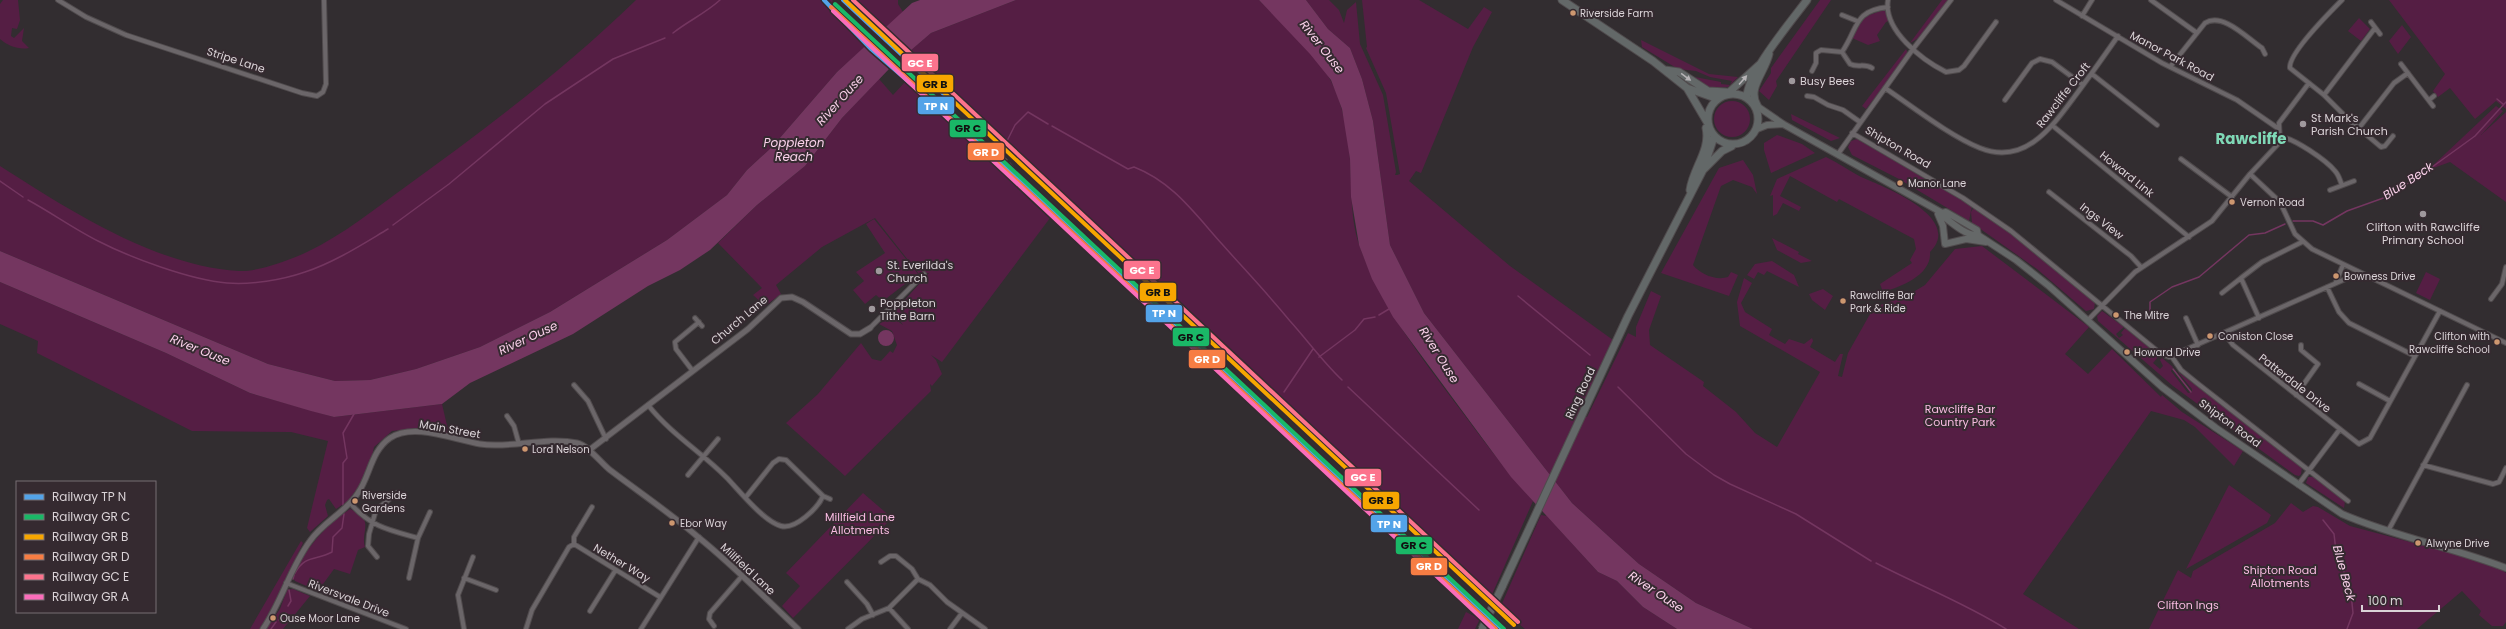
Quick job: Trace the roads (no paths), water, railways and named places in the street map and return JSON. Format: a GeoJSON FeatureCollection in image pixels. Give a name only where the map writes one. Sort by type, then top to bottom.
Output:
{"type":"FeatureCollection","features":[{"type":"Feature","properties":{"kind":"highway"},"geometry":{"type":"LineString","coordinates":[[1562,0],[1665,70],[1687,88],[1718,99]]}},
{"type":"Feature","properties":{"kind":"highway"},"geometry":{"type":"LineString","coordinates":[[1748,98],[1748,88],[1759,65],[1807,0]]}},
{"type":"Feature","properties":{"kind":"highway"},"geometry":{"type":"LineString","coordinates":[[1687,88],[1714,137],[1724,143],[1734,145],[1749,139],[1757,129],[1758,114],[1753,97],[1754,89],[1766,68],[1769,52]]}},
{"type":"Feature","properties":{"kind":"highway"},"geometry":{"type":"LineString","coordinates":[[1708,124],[1710,107],[1718,99],[1733,90],[1750,71],[1759,65]]}},
{"type":"Feature","properties":{"kind":"highway"},"geometry":{"type":"LineString","coordinates":[[1665,70],[1679,72],[1708,91],[1720,93],[1733,90]]}},
{"type":"Feature","properties":{"kind":"highway"},"geometry":{"type":"LineString","coordinates":[[1726,95],[1737,94],[1748,98],[1756,106]]}},
{"type":"Feature","properties":{"kind":"highway"},"geometry":{"type":"LineString","coordinates":[[1689,194],[1692,177],[1707,140],[1703,115]]}},
{"type":"Feature","properties":{"kind":"highway","name":"Ring Road"},"geometry":{"type":"LineString","coordinates":[[1482,629],[1585,409],[1689,194],[1703,170],[1714,137]]}},
{"type":"Feature","properties":{"kind":"highway","name":"Ring Road"},"geometry":{"type":"LineString","coordinates":[[1703,170],[1722,151],[1734,145]]}},
{"type":"Feature","properties":{"kind":"main road","name":"Shipton Road"},"geometry":{"type":"LineString","coordinates":[[1756,106],[1783,124],[1942,213],[1943,216],[1957,226],[1973,235],[1978,235],[1990,243],[2031,272],[2088,320],[2162,387],[2298,485],[2342,514],[2388,531],[2452,548],[2506,568]]}},
{"type":"Feature","properties":{"kind":"main road"},"geometry":{"type":"LineString","coordinates":[[1757,129],[1766,125],[1783,124]]}},
{"type":"Feature","properties":{"kind":"main road"},"geometry":{"type":"LineString","coordinates":[[1935,209],[1943,226],[1945,244],[1966,239],[1990,243]]}},
{"type":"Feature","properties":{"kind":"main road","name":"Shipton Road"},"geometry":{"type":"LineString","coordinates":[[1942,213],[1946,212],[1966,223],[1977,230],[1978,235]]}},
{"type":"Feature","properties":{"kind":"main road"},"geometry":{"type":"LineString","coordinates":[[1957,226],[1966,223]]}},
{"type":"Feature","properties":{"kind":"street","name":"Stripe Lane"},"geometry":{"type":"LineString","coordinates":[[58,0],[81,14],[126,35],[302,93],[317,96],[324,92],[326,84],[324,0]]}},
{"type":"Feature","properties":{"kind":"street"},"geometry":{"type":"LineString","coordinates":[[1888,0],[1888,7],[1898,36],[1913,49],[1946,72],[1959,70],[1996,22]]}},
{"type":"Feature","properties":{"kind":"street"},"geometry":{"type":"LineString","coordinates":[[1838,154],[1913,49],[1951,0]]}},
{"type":"Feature","properties":{"kind":"street","name":"Manor Park Road"},"geometry":{"type":"LineString","coordinates":[[2056,0],[2170,67],[2237,100],[2279,129]]}},
{"type":"Feature","properties":{"kind":"street"},"geometry":{"type":"LineString","coordinates":[[2082,16],[2092,0]]}},
{"type":"Feature","properties":{"kind":"street"},"geometry":{"type":"LineString","coordinates":[[2342,0],[2323,19],[2290,61],[2292,71],[2324,95],[2359,128],[2383,147],[2393,136]]}},
{"type":"Feature","properties":{"kind":"street"},"geometry":{"type":"LineString","coordinates":[[2149,1],[2197,32]]}},
{"type":"Feature","properties":{"kind":"street"},"geometry":{"type":"LineString","coordinates":[[1842,52],[1857,21],[1864,12],[1888,7]]}},
{"type":"Feature","properties":{"kind":"street"},"geometry":{"type":"LineString","coordinates":[[1842,15],[1857,21]]}},
{"type":"Feature","properties":{"kind":"street"},"geometry":{"type":"LineString","coordinates":[[2170,67],[2197,32],[2208,21],[2221,20],[2262,48],[2265,54]]}},
{"type":"Feature","properties":{"kind":"street"},"geometry":{"type":"LineString","coordinates":[[2371,22],[2380,34]]}},
{"type":"Feature","properties":{"kind":"street"},"geometry":{"type":"LineString","coordinates":[[2324,95],[2375,28]]}},
{"type":"Feature","properties":{"kind":"street","name":"Rawcliffe Croft"},"geometry":{"type":"LineString","coordinates":[[1885,88],[1971,144],[1988,150],[2005,152],[2024,148],[2040,139],[2053,126],[2118,36]]}},
{"type":"Feature","properties":{"kind":"street"},"geometry":{"type":"LineString","coordinates":[[1812,71],[1818,50],[1842,52]]}},
{"type":"Feature","properties":{"kind":"street"},"geometry":{"type":"LineString","coordinates":[[1842,52],[1850,64],[1857,66],[1867,65],[1872,68]]}},
{"type":"Feature","properties":{"kind":"street"},"geometry":{"type":"LineString","coordinates":[[2005,100],[2032,63],[2040,58],[2052,62],[2083,85]]}},
{"type":"Feature","properties":{"kind":"street"},"geometry":{"type":"LineString","coordinates":[[2401,64],[2433,106]]}},
{"type":"Feature","properties":{"kind":"street"},"geometry":{"type":"LineString","coordinates":[[2359,128],[2394,83],[2408,73]]}},
{"type":"Feature","properties":{"kind":"street"},"geometry":{"type":"LineString","coordinates":[[2092,74],[2157,125]]}},
{"type":"Feature","properties":{"kind":"street"},"geometry":{"type":"LineString","coordinates":[[2088,320],[2141,268],[2212,221],[2250,174],[2277,145],[2280,137],[2279,129],[2281,120],[2309,83]]}},
{"type":"Feature","properties":{"kind":"street"},"geometry":{"type":"LineString","coordinates":[[1814,97],[1816,92]]}},
{"type":"Feature","properties":{"kind":"street"},"geometry":{"type":"LineString","coordinates":[[1807,96],[1814,97],[1828,105],[1843,110],[1860,122]]}},
{"type":"Feature","properties":{"kind":"street"},"geometry":{"type":"LineString","coordinates":[[2429,100],[2434,96]]}},
{"type":"Feature","properties":{"kind":"street","name":"Howard Link"},"geometry":{"type":"LineString","coordinates":[[2053,126],[2189,237]]}},
{"type":"Feature","properties":{"kind":"street","name":"Shipton Road"},"geometry":{"type":"LineString","coordinates":[[1852,133],[1974,205],[2046,258],[2161,354],[2172,357],[2181,370],[2192,379],[2348,501]]}},
{"type":"Feature","properties":{"kind":"street"},"geometry":{"type":"LineString","coordinates":[[2280,137],[2294,140],[2332,168],[2342,186]]}},
{"type":"Feature","properties":{"kind":"street"},"geometry":{"type":"LineString","coordinates":[[2181,159],[2232,197]]}},
{"type":"Feature","properties":{"kind":"street"},"geometry":{"type":"LineString","coordinates":[[2250,174],[2280,202],[2289,222],[2302,242],[2343,265],[2506,343]]}},
{"type":"Feature","properties":{"kind":"street"},"geometry":{"type":"LineString","coordinates":[[2330,190],[2354,181]]}},
{"type":"Feature","properties":{"kind":"street","name":"Ings View"},"geometry":{"type":"LineString","coordinates":[[2049,192],[2131,256],[2141,268]]}},
{"type":"Feature","properties":{"kind":"street"},"geometry":{"type":"LineString","coordinates":[[2222,293],[2262,262],[2302,242]]}},
{"type":"Feature","properties":{"kind":"street"},"geometry":{"type":"LineString","coordinates":[[2336,283],[2343,265]]}},
{"type":"Feature","properties":{"kind":"street"},"geometry":{"type":"LineString","coordinates":[[2491,299],[2491,294],[2502,284],[2506,267]]}},
{"type":"Feature","properties":{"kind":"street"},"geometry":{"type":"LineString","coordinates":[[2172,357],[2359,272]]}},
{"type":"Feature","properties":{"kind":"street","name":"Church Lane"},"geometry":{"type":"LineString","coordinates":[[588,451],[607,439],[692,370],[748,329],[773,304],[787,297],[803,302],[851,334],[860,334],[870,328],[924,274]]}},
{"type":"Feature","properties":{"kind":"street"},"geometry":{"type":"LineString","coordinates":[[2242,278],[2259,318]]}},
{"type":"Feature","properties":{"kind":"street"},"geometry":{"type":"LineString","coordinates":[[2327,287],[2339,312],[2349,323],[2415,356]]}},
{"type":"Feature","properties":{"kind":"street"},"geometry":{"type":"LineString","coordinates":[[2359,384],[2390,401],[2440,311]]}},
{"type":"Feature","properties":{"kind":"street"},"geometry":{"type":"LineString","coordinates":[[692,370],[676,350],[675,342],[700,324],[695,318]]}},
{"type":"Feature","properties":{"kind":"street"},"geometry":{"type":"LineString","coordinates":[[2186,318],[2198,345]]}},
{"type":"Feature","properties":{"kind":"street","name":"Patterdale Drive"},"geometry":{"type":"LineString","coordinates":[[2224,333],[2232,345],[2359,444],[2370,438],[2390,401]]}},
{"type":"Feature","properties":{"kind":"street"},"geometry":{"type":"LineString","coordinates":[[2296,351],[2301,347],[2318,364],[2296,395]]}},
{"type":"Feature","properties":{"kind":"street"},"geometry":{"type":"LineString","coordinates":[[574,385],[588,401],[607,439]]}},
{"type":"Feature","properties":{"kind":"street"},"geometry":{"type":"LineString","coordinates":[[2388,531],[2467,385]]}},
{"type":"Feature","properties":{"kind":"street"},"geometry":{"type":"LineString","coordinates":[[648,405],[664,425],[703,457],[771,521],[782,526],[794,525],[806,516],[822,496]]}},
{"type":"Feature","properties":{"kind":"street"},"geometry":{"type":"LineString","coordinates":[[506,416],[514,426],[519,444]]}},
{"type":"Feature","properties":{"kind":"street"},"geometry":{"type":"LineString","coordinates":[[2298,485],[2340,429]]}},
{"type":"Feature","properties":{"kind":"street","name":"Main Street"},"geometry":{"type":"LineString","coordinates":[[349,505],[359,492],[378,450],[386,442],[397,435],[417,432],[485,445],[576,443],[588,451]]}},
{"type":"Feature","properties":{"kind":"street"},"geometry":{"type":"LineString","coordinates":[[688,475],[718,439]]}},
{"type":"Feature","properties":{"kind":"street","name":"Millfield Lane"},"geometry":{"type":"LineString","coordinates":[[588,451],[604,466],[699,537],[798,629]]}},
{"type":"Feature","properties":{"kind":"street"},"geometry":{"type":"LineString","coordinates":[[746,497],[773,463],[779,459],[786,460],[822,496],[830,500]]}},
{"type":"Feature","properties":{"kind":"street"},"geometry":{"type":"LineString","coordinates":[[2423,465],[2493,484],[2499,482],[2506,468]]}},
{"type":"Feature","properties":{"kind":"street"},"geometry":{"type":"LineString","coordinates":[[377,557],[368,546],[367,540],[376,510],[397,493]]}},
{"type":"Feature","properties":{"kind":"street"},"geometry":{"type":"LineString","coordinates":[[263,629],[274,611],[286,583],[311,539],[339,512],[349,505],[362,517],[373,524],[418,538]]}},
{"type":"Feature","properties":{"kind":"street"},"geometry":{"type":"LineString","coordinates":[[526,629],[532,610],[569,547],[574,544],[574,537],[592,507]]}},
{"type":"Feature","properties":{"kind":"street"},"geometry":{"type":"LineString","coordinates":[[409,578],[418,538],[430,512]]}},
{"type":"Feature","properties":{"kind":"street"},"geometry":{"type":"LineString","coordinates":[[641,629],[699,537]]}},
{"type":"Feature","properties":{"kind":"street","name":"Nether Way"},"geometry":{"type":"LineString","coordinates":[[574,544],[615,571],[660,597]]}},
{"type":"Feature","properties":{"kind":"street"},"geometry":{"type":"LineString","coordinates":[[881,562],[890,556],[896,556],[912,569],[918,579],[930,585],[962,613],[985,629]]}},
{"type":"Feature","properties":{"kind":"street"},"geometry":{"type":"LineString","coordinates":[[464,629],[458,602],[459,590],[473,557]]}},
{"type":"Feature","properties":{"kind":"street"},"geometry":{"type":"LineString","coordinates":[[590,612],[615,571]]}},
{"type":"Feature","properties":{"kind":"street"},"geometry":{"type":"LineString","coordinates":[[714,626],[709,619],[710,613],[742,576]]}},
{"type":"Feature","properties":{"kind":"street"},"geometry":{"type":"LineString","coordinates":[[464,578],[496,590]]}},
{"type":"Feature","properties":{"kind":"street"},"geometry":{"type":"LineString","coordinates":[[848,629],[889,608],[918,579]]}},
{"type":"Feature","properties":{"kind":"street"},"geometry":{"type":"LineString","coordinates":[[847,582],[867,604],[873,615]]}},
{"type":"Feature","properties":{"kind":"street","name":"Riversvale Drive"},"geometry":{"type":"LineString","coordinates":[[286,583],[406,629]]}},
{"type":"Feature","properties":{"kind":"street"},"geometry":{"type":"LineString","coordinates":[[889,608],[908,629]]}},
{"type":"Feature","properties":{"kind":"street"},"geometry":{"type":"LineString","coordinates":[[950,629],[962,613]]}},
{"type":"Feature","properties":{"kind":"street"},"geometry":{"type":"LineString","coordinates":[[789,629],[793,624]]}},
{"type":"Feature","properties":{"kind":"water"},"geometry":{"type":"Polygon","coordinates":[[[920,0],[1016,0],[931,33],[889,69],[842,118],[805,166],[757,205],[710,250],[680,270],[648,286],[573,334],[470,383],[442,404],[334,417],[311,411],[250,393],[166,353],[0,282],[0,251],[268,364],[335,381],[370,380],[416,369],[480,347],[550,312],[667,240],[727,195],[747,170],[772,147],[837,72],[912,3],[920,0]]]}},
{"type":"Feature","properties":{"kind":"water","name":"River Ouse"},"geometry":{"type":"Polygon","coordinates":[[[1259,0],[1306,0],[1328,29],[1350,48],[1362,79],[1373,121],[1390,245],[1424,313],[1572,503],[1639,564],[1696,603],[1753,629],[1677,629],[1643,607],[1617,581],[1598,572],[1511,477],[1393,317],[1372,279],[1359,245],[1351,197],[1350,159],[1342,109],[1331,80],[1310,54],[1259,0]]]}},
{"type":"Feature","properties":{"kind":"water"},"geometry":{"type":"Polygon","coordinates":[[[883,330],[889,330],[894,335],[892,344],[889,346],[883,346],[878,341],[878,335],[883,330]]]}},
{"type":"Feature","properties":{"kind":"waterway"},"geometry":{"type":"LineString","coordinates":[[673,33],[720,0]]}},
{"type":"Feature","properties":{"kind":"waterway"},"geometry":{"type":"LineString","coordinates":[[393,225],[449,184],[545,104],[613,59],[665,38]]}},
{"type":"Feature","properties":{"kind":"waterway"},"geometry":{"type":"LineString","coordinates":[[2497,99],[2503,104]]}},
{"type":"Feature","properties":{"kind":"waterway","name":"Blue Beck"},"geometry":{"type":"LineString","coordinates":[[2293,221],[2313,221],[2323,225],[2347,211],[2389,196],[2475,136],[2506,102]]}},
{"type":"Feature","properties":{"kind":"waterway"},"geometry":{"type":"LineString","coordinates":[[1006,143],[1015,125],[1028,112],[1048,124]]}},
{"type":"Feature","properties":{"kind":"waterway"},"geometry":{"type":"LineString","coordinates":[[1052,126],[1128,169],[1134,167],[1148,173],[1172,190],[1193,210],[1342,380]]}},
{"type":"Feature","properties":{"kind":"waterway"},"geometry":{"type":"LineString","coordinates":[[0,181],[23,197]]}},
{"type":"Feature","properties":{"kind":"waterway"},"geometry":{"type":"LineString","coordinates":[[28,200],[112,248],[179,273],[196,278],[227,283],[266,281],[305,272],[337,258],[388,229]]}},
{"type":"Feature","properties":{"kind":"waterway","name":"Blue Beck"},"geometry":{"type":"LineString","coordinates":[[2150,311],[2150,302],[2172,287],[2199,277],[2249,235],[2265,233],[2285,224]]}},
{"type":"Feature","properties":{"kind":"waterway"},"geometry":{"type":"LineString","coordinates":[[1518,296],[1590,355]]}},
{"type":"Feature","properties":{"kind":"waterway"},"geometry":{"type":"LineString","coordinates":[[1379,315],[1389,309]]}},
{"type":"Feature","properties":{"kind":"waterway"},"geometry":{"type":"LineString","coordinates":[[1319,357],[1355,330],[1364,319],[1375,317]]}},
{"type":"Feature","properties":{"kind":"waterway"},"geometry":{"type":"LineString","coordinates":[[1284,392],[1313,349]]}},
{"type":"Feature","properties":{"kind":"waterway","name":"Blue Beck"},"geometry":{"type":"LineString","coordinates":[[2173,369],[2191,392]]}},
{"type":"Feature","properties":{"kind":"waterway"},"geometry":{"type":"LineString","coordinates":[[1348,387],[1479,510]]}},
{"type":"Feature","properties":{"kind":"waterway"},"geometry":{"type":"LineString","coordinates":[[1618,387],[1686,454],[1714,475],[1730,484],[1796,514],[1871,561]]}},
{"type":"Feature","properties":{"kind":"waterway"},"geometry":{"type":"LineString","coordinates":[[343,505],[343,463],[347,458],[343,433],[354,414]]}},
{"type":"Feature","properties":{"kind":"waterway"},"geometry":{"type":"LineString","coordinates":[[295,573],[307,560],[332,552],[333,537],[342,528],[344,514]]}},
{"type":"Feature","properties":{"kind":"waterway","name":"Blue Beck"},"geometry":{"type":"LineString","coordinates":[[2323,520],[2334,534],[2336,551],[2342,560],[2345,579],[2351,593],[2353,613],[2347,629]]}},
{"type":"Feature","properties":{"kind":"waterway"},"geometry":{"type":"LineString","coordinates":[[1876,563],[1958,603],[2006,629]]}},
{"type":"Feature","properties":{"kind":"waterway"},"geometry":{"type":"LineString","coordinates":[[293,579],[294,575]]}},
{"type":"Feature","properties":{"kind":"waterway"},"geometry":{"type":"LineString","coordinates":[[288,606],[291,601],[289,590]]}},
{"type":"Feature","properties":{"kind":"waterway"},"geometry":{"type":"LineString","coordinates":[[279,620],[286,613]]}},
{"type":"Feature","properties":{"kind":"waterway"},"geometry":{"type":"LineString","coordinates":[[271,629],[276,622]]}},
{"type":"Feature","properties":{"kind":"railway"},"geometry":{"type":"LineString","coordinates":[[991,143],[1029,184],[1506,629]]}},
{"type":"Feature","properties":{"kind":"place","name":"Riverside Farm"},"geometry":{"type":"Point","coordinates":[1573,13]}},
{"type":"Feature","properties":{"kind":"place","name":"Busy Bees"},"geometry":{"type":"Point","coordinates":[1792,81]}},
{"type":"Feature","properties":{"kind":"place","name":"St Mark's Parish Church"},"geometry":{"type":"Point","coordinates":[2303,124]}},
{"type":"Feature","properties":{"kind":"place","name":"Manor Lane"},"geometry":{"type":"Point","coordinates":[1900,183]}},
{"type":"Feature","properties":{"kind":"place","name":"Vernon Road"},"geometry":{"type":"Point","coordinates":[2232,202]}},
{"type":"Feature","properties":{"kind":"place","name":"Clifton with Rawcliffe Primary School"},"geometry":{"type":"Point","coordinates":[2423,214]}},
{"type":"Feature","properties":{"kind":"place","name":"St. Everilda's Church"},"geometry":{"type":"Point","coordinates":[879,271]}},
{"type":"Feature","properties":{"kind":"place","name":"Bowness Drive"},"geometry":{"type":"Point","coordinates":[2336,276]}},
{"type":"Feature","properties":{"kind":"place","name":"Rawcliffe Bar Park & Ride"},"geometry":{"type":"Point","coordinates":[1843,301]}},
{"type":"Feature","properties":{"kind":"place","name":"Poppleton Tithe Barn"},"geometry":{"type":"Point","coordinates":[872,309]}},
{"type":"Feature","properties":{"kind":"place","name":"The Mitre"},"geometry":{"type":"Point","coordinates":[2116,315]}},
{"type":"Feature","properties":{"kind":"place","name":"Coniston Close"},"geometry":{"type":"Point","coordinates":[2210,336]}},
{"type":"Feature","properties":{"kind":"place","name":"Clifton with Rawcliffe School"},"geometry":{"type":"Point","coordinates":[2497,342]}},
{"type":"Feature","properties":{"kind":"place","name":"Howard Drive"},"geometry":{"type":"Point","coordinates":[2127,352]}},
{"type":"Feature","properties":{"kind":"place","name":"Lord Nelson"},"geometry":{"type":"Point","coordinates":[525,449]}},
{"type":"Feature","properties":{"kind":"place","name":"Riverside Gardens"},"geometry":{"type":"Point","coordinates":[355,501]}},
{"type":"Feature","properties":{"kind":"place","name":"Ebor Way"},"geometry":{"type":"Point","coordinates":[672,523]}},
{"type":"Feature","properties":{"kind":"place","name":"Alwyne Drive"},"geometry":{"type":"Point","coordinates":[2418,543]}},
{"type":"Feature","properties":{"kind":"place","name":"Ouse Moor Lane"},"geometry":{"type":"Point","coordinates":[273,618]}},
{"type":"Feature","properties":{"kind":"district","name":"Rawcliffe"},"geometry":{"type":"Point","coordinates":[2251,139]}},
{"type":"Feature","properties":{"kind":"water label","name":"Poppleton Reach"},"geometry":{"type":"Point","coordinates":[794,150]}},
{"type":"Feature","properties":{"kind":"park label","name":"Rawcliffe Bar Country Park"},"geometry":{"type":"Point","coordinates":[1960,415]}},
{"type":"Feature","properties":{"kind":"park label","name":"Millfield Lane Allotments"},"geometry":{"type":"Point","coordinates":[860,523]}},
{"type":"Feature","properties":{"kind":"park label","name":"Shipton Road Allotments"},"geometry":{"type":"Point","coordinates":[2280,576]}},
{"type":"Feature","properties":{"kind":"park label","name":"Clifton Ings"},"geometry":{"type":"Point","coordinates":[2188,605]}}]}
